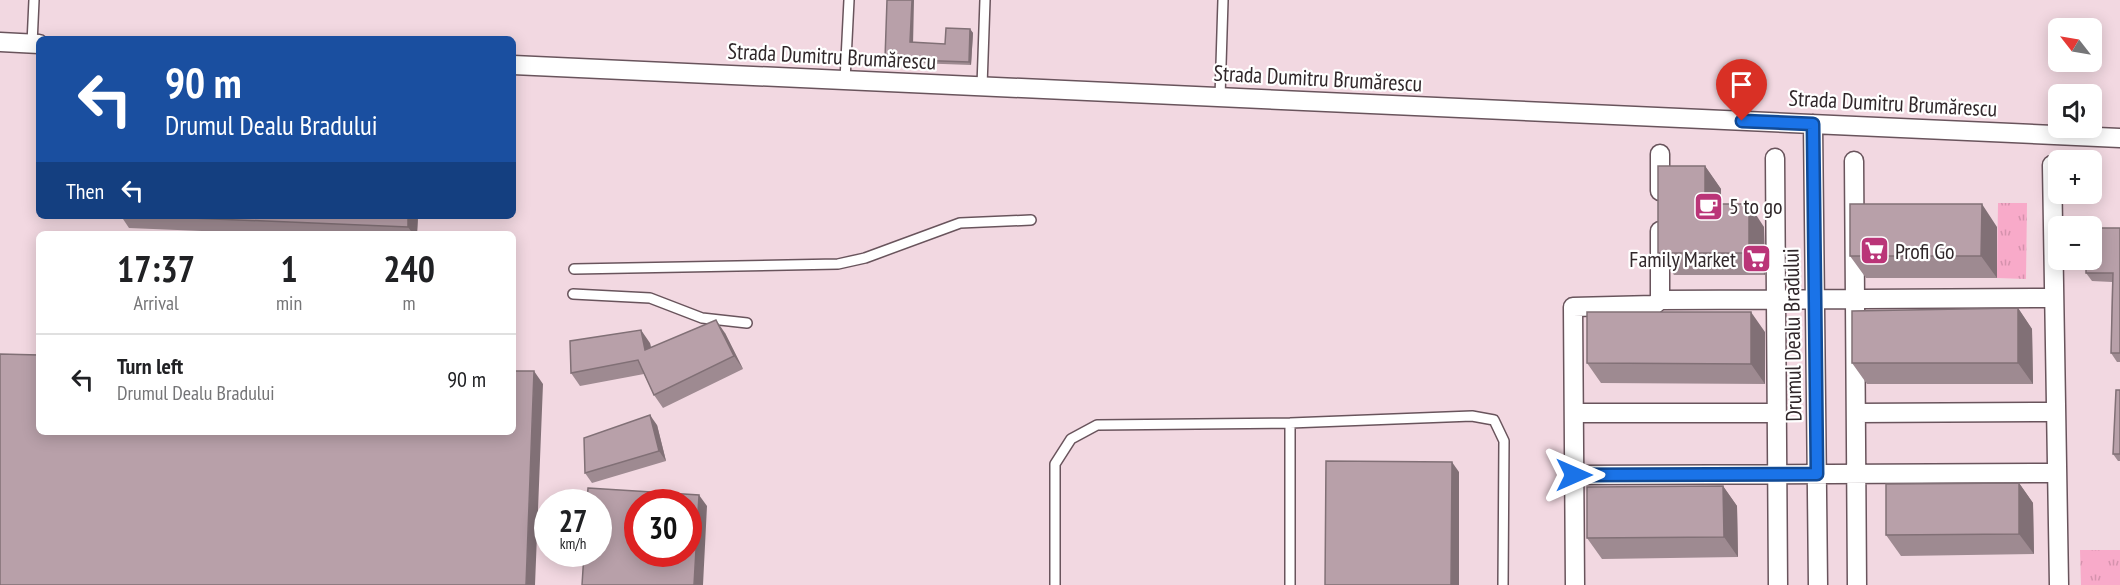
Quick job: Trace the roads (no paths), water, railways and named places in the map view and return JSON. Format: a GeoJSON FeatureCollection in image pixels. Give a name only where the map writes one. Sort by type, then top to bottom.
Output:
{"type":"FeatureCollection","features":[{"type":"Feature","properties":{"kind":"street"},"geometry":{"type":"LineString","coordinates":[[0,42],[35,44]]}},
{"type":"Feature","properties":{"kind":"street","name":"Strada Dumitru Brumărescu"},"geometry":{"type":"LineString","coordinates":[[516,65],[2120,138]]}},
{"type":"Feature","properties":{"kind":"street","name":"Drumul Dealu Bradului"},"geometry":{"type":"LineString","coordinates":[[1813,124],[1818,585]]}},
{"type":"Feature","properties":{"kind":"street"},"geometry":{"type":"LineString","coordinates":[[1660,154],[1660,300]]}},
{"type":"Feature","properties":{"kind":"street","name":"Drumul Dealu Bradului"},"geometry":{"type":"LineString","coordinates":[[1775,158],[1778,585]]}},
{"type":"Feature","properties":{"kind":"street"},"geometry":{"type":"LineString","coordinates":[[1854,161],[1857,585]]}},
{"type":"Feature","properties":{"kind":"street"},"geometry":{"type":"LineString","coordinates":[[2053,204],[2058,585]]}},
{"type":"Feature","properties":{"kind":"street"},"geometry":{"type":"LineString","coordinates":[[1575,585],[1573,307],[1654,305],[1660,300],[2054,298]]}},
{"type":"Feature","properties":{"kind":"street"},"geometry":{"type":"LineString","coordinates":[[1856,413],[2056,412]]}},
{"type":"Feature","properties":{"kind":"street"},"geometry":{"type":"LineString","coordinates":[[1574,413],[1776,413]]}},
{"type":"Feature","properties":{"kind":"street"},"geometry":{"type":"LineString","coordinates":[[1574,475],[2057,473]]}},
{"type":"Feature","properties":{"kind":"lane"},"geometry":{"type":"LineString","coordinates":[[34,0],[35,44]]}},
{"type":"Feature","properties":{"kind":"lane"},"geometry":{"type":"LineString","coordinates":[[845,80],[849,0]]}},
{"type":"Feature","properties":{"kind":"lane"},"geometry":{"type":"LineString","coordinates":[[982,86],[985,0]]}},
{"type":"Feature","properties":{"kind":"lane"},"geometry":{"type":"LineString","coordinates":[[1220,97],[1223,0]]}},
{"type":"Feature","properties":{"kind":"lane"},"geometry":{"type":"LineString","coordinates":[[574,269],[838,264],[865,258],[960,223],[1031,220]]}},
{"type":"Feature","properties":{"kind":"lane"},"geometry":{"type":"LineString","coordinates":[[573,294],[650,298],[702,318],[747,322]]}},
{"type":"Feature","properties":{"kind":"lane"},"geometry":{"type":"LineString","coordinates":[[1055,585],[1055,464],[1071,439],[1097,425],[1290,423],[1472,416],[1494,420],[1504,441],[1503,585]]}},
{"type":"Feature","properties":{"kind":"lane"},"geometry":{"type":"LineString","coordinates":[[1290,423],[1290,585]]}},
{"type":"Feature","properties":{"kind":"place","name":"5 to go"},"geometry":{"type":"Point","coordinates":[1708,206]}},
{"type":"Feature","properties":{"kind":"place","name":"Profi Go"},"geometry":{"type":"Point","coordinates":[1874,251]}},
{"type":"Feature","properties":{"kind":"place","name":"Family Market"},"geometry":{"type":"Point","coordinates":[1757,259]}}]}
